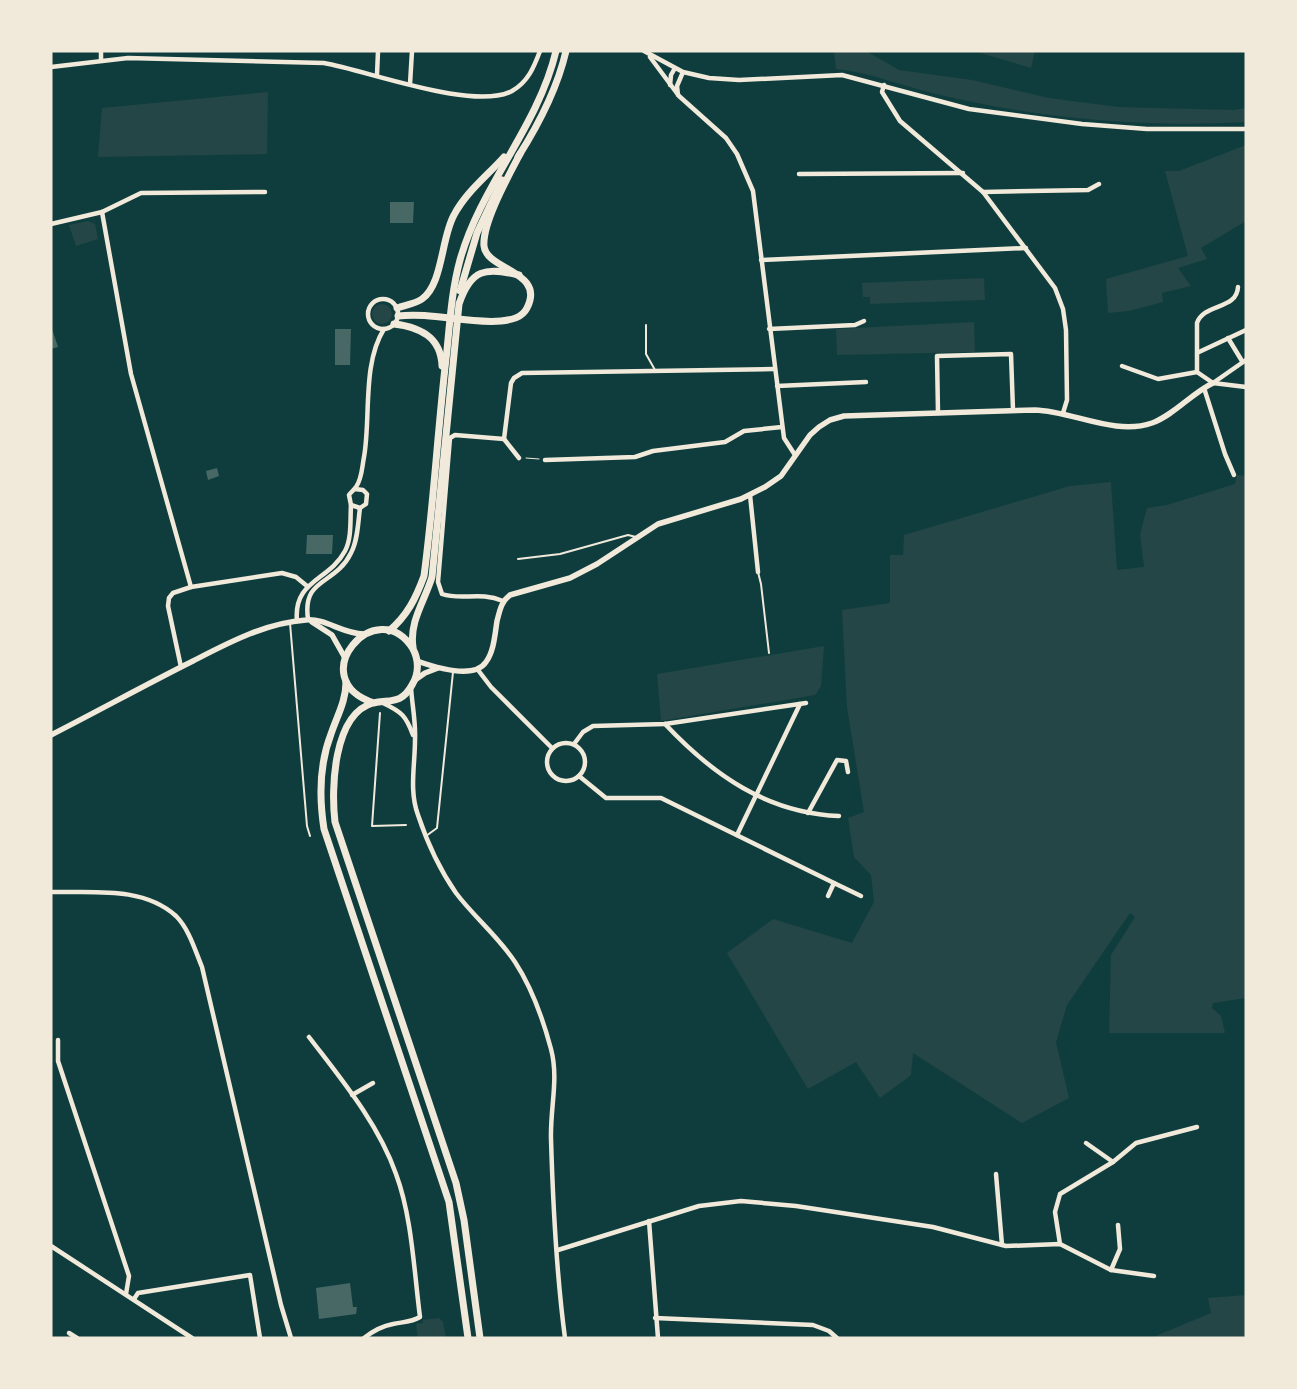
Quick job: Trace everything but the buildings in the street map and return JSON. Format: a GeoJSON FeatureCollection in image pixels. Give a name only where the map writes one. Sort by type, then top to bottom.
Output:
{"type":"FeatureCollection","features":[{"type":"Feature","properties":{"kind":"main road"},"geometry":{"type":"LineString","coordinates":[[346,679],[355,693],[374,703],[383,704],[399,698],[413,684],[417,661],[411,633],[432,577],[452,333],[460,262],[471,228],[486,193],[540,97],[550,75],[556,51]]}},
{"type":"Feature","properties":{"kind":"main road"},"geometry":{"type":"LineString","coordinates":[[455,304],[470,251],[487,207],[546,109],[560,77],[566,51]]}},
{"type":"Feature","properties":{"kind":"main road"},"geometry":{"type":"LineString","coordinates":[[397,312],[417,301],[432,289],[445,234],[453,215],[462,200],[514,145]]}},
{"type":"Feature","properties":{"kind":"main road"},"geometry":{"type":"LineString","coordinates":[[397,312],[469,320],[511,320],[523,313],[530,301],[530,292],[526,283],[519,275],[488,258],[485,253],[484,238],[502,188],[520,154]]}},
{"type":"Feature","properties":{"kind":"main road"},"geometry":{"type":"LineString","coordinates":[[455,304],[465,286],[482,272],[491,270],[519,275]]}},
{"type":"Feature","properties":{"kind":"main road"},"geometry":{"type":"LineString","coordinates":[[394,324],[422,330],[432,338],[441,358],[442,386]]}},
{"type":"Feature","properties":{"kind":"main road"},"geometry":{"type":"LineString","coordinates":[[389,631],[403,618],[416,598],[424,576],[442,386],[452,333]]}},
{"type":"Feature","properties":{"kind":"main road"},"geometry":{"type":"LineString","coordinates":[[414,652],[399,635],[389,631],[372,631],[364,634],[352,644],[345,658],[344,701],[331,733],[322,768],[321,809],[324,830],[449,1202],[468,1338]]}},
{"type":"Feature","properties":{"kind":"main road"},"geometry":{"type":"LineString","coordinates":[[374,703],[360,711],[341,741],[333,778],[335,822],[456,1183],[464,1220],[480,1338]]}},
{"type":"Feature","properties":{"kind":"street"},"geometry":{"type":"LineString","coordinates":[[101,51],[101,60]]}},
{"type":"Feature","properties":{"kind":"street"},"geometry":{"type":"LineString","coordinates":[[377,75],[378,51]]}},
{"type":"Feature","properties":{"kind":"street"},"geometry":{"type":"LineString","coordinates":[[410,84],[412,51]]}},
{"type":"Feature","properties":{"kind":"street"},"geometry":{"type":"LineString","coordinates":[[51,67],[128,58],[324,63],[466,96],[500,95],[512,91],[524,82],[533,70],[540,51]]}},
{"type":"Feature","properties":{"kind":"street"},"geometry":{"type":"LineString","coordinates":[[644,51],[683,72],[723,79],[842,75],[969,109],[1147,129],[1246,129]]}},
{"type":"Feature","properties":{"kind":"street"},"geometry":{"type":"LineString","coordinates":[[649,55],[679,96],[726,138],[737,154],[753,191],[782,427],[787,445],[796,455]]}},
{"type":"Feature","properties":{"kind":"street"},"geometry":{"type":"LineString","coordinates":[[670,86],[671,75],[675,68]]}},
{"type":"Feature","properties":{"kind":"street"},"geometry":{"type":"LineString","coordinates":[[679,96],[677,86],[683,72]]}},
{"type":"Feature","properties":{"kind":"street"},"geometry":{"type":"LineString","coordinates":[[884,85],[882,92],[900,120],[964,173],[983,192],[1055,288],[1063,309],[1066,330],[1067,400],[1064,413]]}},
{"type":"Feature","properties":{"kind":"street"},"geometry":{"type":"LineString","coordinates":[[798,174],[964,173]]}},
{"type":"Feature","properties":{"kind":"street"},"geometry":{"type":"LineString","coordinates":[[983,192],[1088,190],[1099,184]]}},
{"type":"Feature","properties":{"kind":"street"},"geometry":{"type":"LineString","coordinates":[[51,224],[102,212],[141,193],[265,192]]}},
{"type":"Feature","properties":{"kind":"street"},"geometry":{"type":"LineString","coordinates":[[102,212],[131,374],[191,588]]}},
{"type":"Feature","properties":{"kind":"street"},"geometry":{"type":"LineString","coordinates":[[761,260],[1026,248]]}},
{"type":"Feature","properties":{"kind":"street"},"geometry":{"type":"LineString","coordinates":[[1197,372],[1197,323],[1205,312],[1236,297],[1238,287]]}},
{"type":"Feature","properties":{"kind":"street"},"geometry":{"type":"LineString","coordinates":[[297,621],[296,608],[299,596],[307,586],[339,561],[346,549],[351,505],[348,495],[355,489],[360,478],[367,437],[369,388],[377,340],[374,326],[368,318],[372,304],[380,299],[387,300],[397,312],[394,324],[384,329],[377,340]]}},
{"type":"Feature","properties":{"kind":"street"},"geometry":{"type":"LineString","coordinates":[[770,329],[855,325],[864,322]]}},
{"type":"Feature","properties":{"kind":"street"},"geometry":{"type":"LineString","coordinates":[[374,326],[384,329]]}},
{"type":"Feature","properties":{"kind":"street"},"geometry":{"type":"LineString","coordinates":[[1198,352],[1246,330]]}},
{"type":"Feature","properties":{"kind":"street"},"geometry":{"type":"LineString","coordinates":[[417,661],[438,668],[478,670],[486,663],[503,601],[510,595],[570,578],[596,564],[658,524],[750,495],[781,476],[810,435],[830,420],[844,416],[1051,410],[1091,422],[1143,426],[1159,420],[1244,361],[1228,338]]}},
{"type":"Feature","properties":{"kind":"street"},"geometry":{"type":"LineString","coordinates":[[938,413],[937,356],[1010,354],[1012,410]]}},
{"type":"Feature","properties":{"kind":"street"},"geometry":{"type":"LineString","coordinates":[[1122,366],[1158,379],[1197,372],[1214,383],[1246,387]]}},
{"type":"Feature","properties":{"kind":"street"},"geometry":{"type":"LineString","coordinates":[[519,458],[504,439],[512,383],[518,375],[774,369]]}},
{"type":"Feature","properties":{"kind":"street"},"geometry":{"type":"LineString","coordinates":[[777,386],[866,382]]}},
{"type":"Feature","properties":{"kind":"street"},"geometry":{"type":"LineString","coordinates":[[1204,388],[1225,454],[1234,475]]}},
{"type":"Feature","properties":{"kind":"street"},"geometry":{"type":"LineString","coordinates":[[545,460],[635,457],[653,451],[725,442],[744,431],[782,427]]}},
{"type":"Feature","properties":{"kind":"street"},"geometry":{"type":"LineString","coordinates":[[503,601],[489,595],[448,596],[442,594],[438,582],[450,438],[455,435],[504,439]]}},
{"type":"Feature","properties":{"kind":"street"},"geometry":{"type":"LineString","coordinates":[[345,658],[332,635],[308,619],[306,602],[313,589],[341,568],[351,554],[360,508],[368,501],[360,478]]}},
{"type":"Feature","properties":{"kind":"street"},"geometry":{"type":"LineString","coordinates":[[355,489],[363,490]]}},
{"type":"Feature","properties":{"kind":"street"},"geometry":{"type":"LineString","coordinates":[[750,495],[758,572]]}},
{"type":"Feature","properties":{"kind":"street"},"geometry":{"type":"LineString","coordinates":[[351,505],[360,508]]}},
{"type":"Feature","properties":{"kind":"street"},"geometry":{"type":"LineString","coordinates":[[181,667],[168,606],[169,598],[173,593],[191,588],[282,573],[296,577],[307,586]]}},
{"type":"Feature","properties":{"kind":"street"},"geometry":{"type":"LineString","coordinates":[[51,735],[181,667],[264,628],[308,619],[321,621],[352,634],[364,634]]}},
{"type":"Feature","properties":{"kind":"street"},"geometry":{"type":"LineString","coordinates":[[438,668],[425,672],[413,684],[415,740],[414,798],[426,836],[456,892],[515,962],[529,988],[552,1051],[555,1076],[551,1136],[552,1195],[554,1236],[558,1250],[557,1281],[565,1338]]}},
{"type":"Feature","properties":{"kind":"street"},"geometry":{"type":"LineString","coordinates":[[478,670],[490,687],[552,748]]}},
{"type":"Feature","properties":{"kind":"street"},"geometry":{"type":"LineString","coordinates":[[574,744],[583,732],[593,726],[664,724],[806,702]]}},
{"type":"Feature","properties":{"kind":"street"},"geometry":{"type":"LineString","coordinates":[[383,704],[398,710],[408,720],[415,740]]}},
{"type":"Feature","properties":{"kind":"street"},"geometry":{"type":"LineString","coordinates":[[736,836],[800,704]]}},
{"type":"Feature","properties":{"kind":"street"},"geometry":{"type":"LineString","coordinates":[[664,724],[701,759],[756,796],[808,814],[839,816]]}},
{"type":"Feature","properties":{"kind":"street"},"geometry":{"type":"LineString","coordinates":[[561,743],[574,744],[585,756],[585,767],[579,776],[567,781],[554,778],[547,767],[548,754],[552,748],[561,743]]}},
{"type":"Feature","properties":{"kind":"street"},"geometry":{"type":"LineString","coordinates":[[808,814],[837,760],[846,760],[848,772]]}},
{"type":"Feature","properties":{"kind":"street"},"geometry":{"type":"LineString","coordinates":[[579,776],[606,798],[662,798],[861,896]]}},
{"type":"Feature","properties":{"kind":"street"},"geometry":{"type":"LineString","coordinates":[[828,896],[834,884]]}},
{"type":"Feature","properties":{"kind":"street"},"geometry":{"type":"LineString","coordinates":[[51,892],[119,893],[142,897],[160,904],[176,917],[185,929],[202,967],[291,1338]]}},
{"type":"Feature","properties":{"kind":"street"},"geometry":{"type":"LineString","coordinates":[[309,1037],[352,1095],[385,1149],[397,1175],[408,1228],[420,1316],[412,1321],[383,1327],[364,1338]]}},
{"type":"Feature","properties":{"kind":"street"},"geometry":{"type":"LineString","coordinates":[[58,1040],[58,1061],[129,1276],[126,1294]]}},
{"type":"Feature","properties":{"kind":"street"},"geometry":{"type":"LineString","coordinates":[[352,1095],[374,1083]]}},
{"type":"Feature","properties":{"kind":"street"},"geometry":{"type":"LineString","coordinates":[[1060,1244],[1055,1212],[1060,1194],[1113,1162],[1136,1143],[1197,1127]]}},
{"type":"Feature","properties":{"kind":"street"},"geometry":{"type":"LineString","coordinates":[[1086,1143],[1113,1162]]}},
{"type":"Feature","properties":{"kind":"street"},"geometry":{"type":"LineString","coordinates":[[996,1174],[1002,1245]]}},
{"type":"Feature","properties":{"kind":"street"},"geometry":{"type":"LineString","coordinates":[[558,1250],[699,1206],[741,1201],[796,1206],[933,1227],[1002,1245],[1060,1244],[1111,1270],[1154,1276]]}},
{"type":"Feature","properties":{"kind":"street"},"geometry":{"type":"LineString","coordinates":[[649,1221],[658,1338]]}},
{"type":"Feature","properties":{"kind":"street"},"geometry":{"type":"LineString","coordinates":[[1111,1270],[1120,1249],[1118,1225]]}},
{"type":"Feature","properties":{"kind":"street"},"geometry":{"type":"LineString","coordinates":[[51,1246],[192,1338]]}},
{"type":"Feature","properties":{"kind":"street"},"geometry":{"type":"LineString","coordinates":[[134,1299],[138,1293],[250,1275],[260,1338]]}},
{"type":"Feature","properties":{"kind":"street"},"geometry":{"type":"LineString","coordinates":[[655,1318],[813,1325],[829,1331],[838,1338]]}},
{"type":"Feature","properties":{"kind":"street"},"geometry":{"type":"LineString","coordinates":[[286,1338],[287,1327]]}},
{"type":"Feature","properties":{"kind":"street"},"geometry":{"type":"LineString","coordinates":[[69,1333],[77,1338]]}},
{"type":"Feature","properties":{"kind":"lane"},"geometry":{"type":"LineString","coordinates":[[646,326],[646,354],[650,365],[656,372]]}},
{"type":"Feature","properties":{"kind":"lane"},"geometry":{"type":"LineString","coordinates":[[518,559],[560,554],[628,535],[636,537]]}},
{"type":"Feature","properties":{"kind":"lane"},"geometry":{"type":"LineString","coordinates":[[758,572],[761,584],[768,653]]}},
{"type":"Feature","properties":{"kind":"lane"},"geometry":{"type":"LineString","coordinates":[[290,622],[307,826],[310,836]]}},
{"type":"Feature","properties":{"kind":"lane"},"geometry":{"type":"LineString","coordinates":[[426,836],[437,828],[453,670]]}},
{"type":"Feature","properties":{"kind":"lane"},"geometry":{"type":"LineString","coordinates":[[380,713],[372,826],[406,824]]}},
{"type":"Feature","properties":{"kind":"path"},"geometry":{"type":"LineString","coordinates":[[519,458],[545,460]]}},
{"type":"Feature","properties":{"kind":"shaded area"},"geometry":{"type":"Polygon","coordinates":[[[834,51],[866,51],[899,70],[972,80],[1049,98],[1118,107],[1234,110],[1246,108],[1246,122],[1167,124],[1127,122],[1048,115],[1009,109],[970,102],[872,76],[836,69],[834,51]]]}},
{"type":"Feature","properties":{"kind":"shaded area"},"geometry":{"type":"Polygon","coordinates":[[[974,51],[1035,51],[1031,68],[974,51]]]}},
{"type":"Feature","properties":{"kind":"shaded area"},"geometry":{"type":"Polygon","coordinates":[[[268,92],[267,154],[98,157],[102,108],[268,92]]]}},
{"type":"Feature","properties":{"kind":"shaded area"},"geometry":{"type":"Polygon","coordinates":[[[1246,145],[1246,221],[1201,248],[1207,259],[1178,268],[1191,286],[1162,293],[1163,302],[1129,311],[1108,313],[1106,279],[1188,256],[1165,171],[1179,171],[1246,145]]]}},
{"type":"Feature","properties":{"kind":"shaded area"},"geometry":{"type":"Polygon","coordinates":[[[88,221],[95,224],[98,239],[76,246],[69,225],[88,221]]]}},
{"type":"Feature","properties":{"kind":"shaded area"},"geometry":{"type":"Polygon","coordinates":[[[984,278],[985,300],[870,304],[870,297],[863,297],[862,283],[984,278]]]}},
{"type":"Feature","properties":{"kind":"shaded area"},"geometry":{"type":"Polygon","coordinates":[[[382,304],[389,307],[392,314],[389,321],[382,324],[375,321],[372,314],[375,307],[382,304]]]}},
{"type":"Feature","properties":{"kind":"shaded area"},"geometry":{"type":"Polygon","coordinates":[[[974,322],[975,352],[837,355],[836,329],[974,322]]]}},
{"type":"Feature","properties":{"kind":"shaded area"},"geometry":{"type":"Polygon","coordinates":[[[1237,475],[1246,476],[1246,998],[1213,1003],[1212,1008],[1221,1016],[1225,1033],[1109,1033],[1111,955],[1135,917],[1130,913],[1067,1005],[1056,1042],[1069,1098],[1022,1123],[913,1053],[911,1075],[880,1098],[856,1062],[808,1089],[727,953],[773,919],[852,943],[874,902],[871,875],[854,857],[848,818],[864,812],[847,707],[842,610],[890,603],[890,555],[903,555],[904,535],[1070,486],[1111,482],[1117,570],[1144,567],[1140,534],[1147,508],[1167,505],[1235,484],[1237,475]]]}},
{"type":"Feature","properties":{"kind":"shaded area"},"geometry":{"type":"Polygon","coordinates":[[[824,646],[821,686],[815,695],[661,721],[657,674],[824,646]]]}},
{"type":"Feature","properties":{"kind":"shaded area"},"geometry":{"type":"Polygon","coordinates":[[[1246,1295],[1246,1338],[1151,1338],[1211,1313],[1208,1298],[1246,1295]]]}},
{"type":"Feature","properties":{"kind":"shaded area"},"geometry":{"type":"Polygon","coordinates":[[[439,1318],[443,1322],[446,1338],[418,1338],[416,1324],[423,1323],[423,1320],[439,1318]]]}}]}
